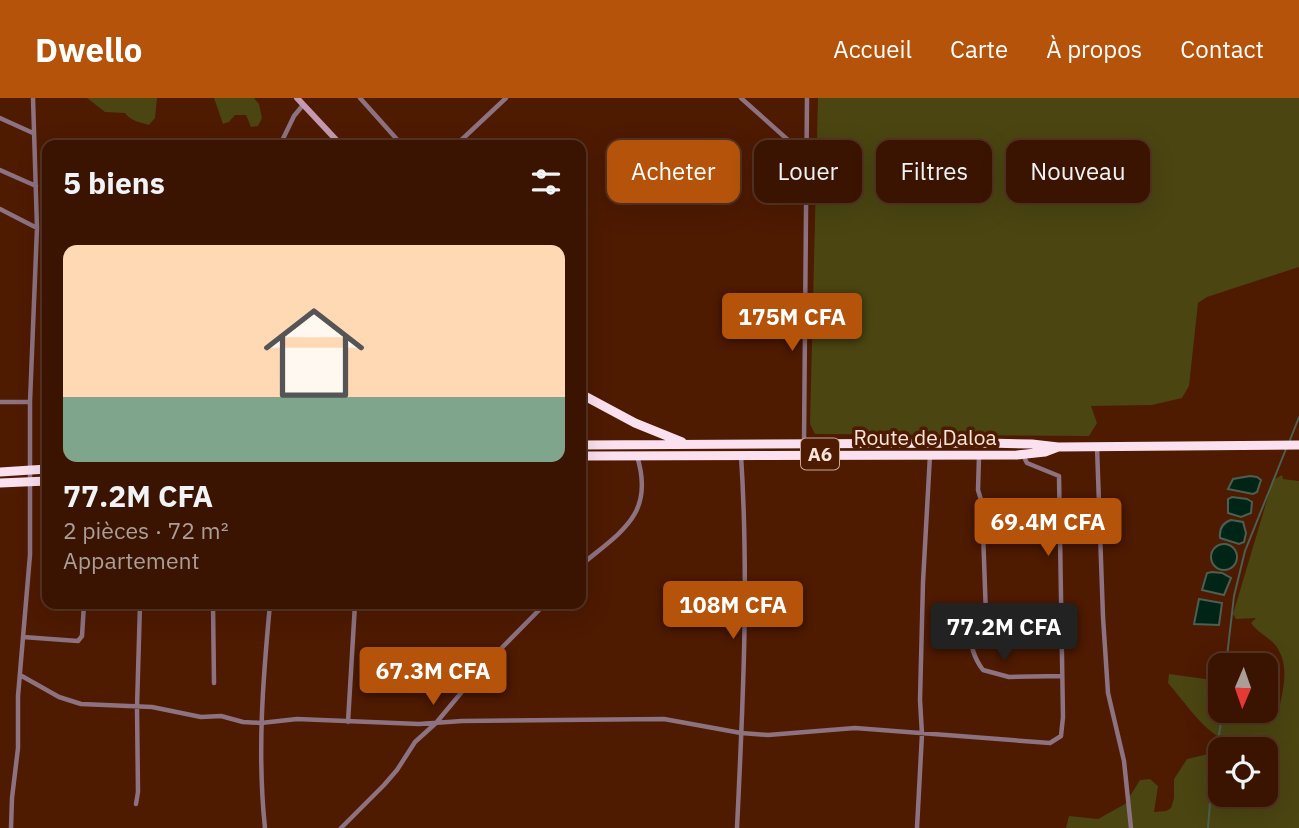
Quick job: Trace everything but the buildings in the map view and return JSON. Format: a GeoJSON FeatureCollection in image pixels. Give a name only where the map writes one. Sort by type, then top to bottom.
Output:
{"type":"FeatureCollection","features":[{"type":"Feature","properties":{"kind":"highway"},"geometry":{"type":"LineString","coordinates":[[586,397],[635,423],[687,444]]}},
{"type":"Feature","properties":{"kind":"highway","name":"A6"},"geometry":{"type":"LineString","coordinates":[[586,445],[1299,445]]}},
{"type":"Feature","properties":{"kind":"highway","name":"Route de Daloa"},"geometry":{"type":"LineString","coordinates":[[586,455],[1023,454],[1045,452],[1058,447]]}},
{"type":"Feature","properties":{"kind":"highway"},"geometry":{"type":"LineString","coordinates":[[0,472],[42,469]]}},
{"type":"Feature","properties":{"kind":"highway"},"geometry":{"type":"LineString","coordinates":[[0,483],[42,481]]}},
{"type":"Feature","properties":{"kind":"main road"},"geometry":{"type":"LineString","coordinates":[[297,98],[336,140]]}},
{"type":"Feature","properties":{"kind":"street"},"geometry":{"type":"LineString","coordinates":[[10,828],[18,748],[20,675],[30,555],[30,402],[37,228],[33,98]]}},
{"type":"Feature","properties":{"kind":"street"},"geometry":{"type":"LineString","coordinates":[[360,98],[398,140]]}},
{"type":"Feature","properties":{"kind":"street"},"geometry":{"type":"LineString","coordinates":[[461,140],[506,98]]}},
{"type":"Feature","properties":{"kind":"street"},"geometry":{"type":"LineString","coordinates":[[741,98],[788,140]]}},
{"type":"Feature","properties":{"kind":"street"},"geometry":{"type":"LineString","coordinates":[[807,98],[807,140]]}},
{"type":"Feature","properties":{"kind":"street"},"geometry":{"type":"LineString","coordinates":[[282,140],[294,116],[303,105]]}},
{"type":"Feature","properties":{"kind":"street"},"geometry":{"type":"LineString","coordinates":[[0,118],[33,133]]}},
{"type":"Feature","properties":{"kind":"street"},"geometry":{"type":"LineString","coordinates":[[0,170],[36,186]]}},
{"type":"Feature","properties":{"kind":"street"},"geometry":{"type":"LineString","coordinates":[[804,443],[807,203]]}},
{"type":"Feature","properties":{"kind":"street"},"geometry":{"type":"LineString","coordinates":[[0,209],[37,228]]}},
{"type":"Feature","properties":{"kind":"street"},"geometry":{"type":"LineString","coordinates":[[0,402],[30,402]]}},
{"type":"Feature","properties":{"kind":"street"},"geometry":{"type":"LineString","coordinates":[[1097,447],[1102,617],[1108,693],[1124,761],[1131,828]]}},
{"type":"Feature","properties":{"kind":"street"},"geometry":{"type":"LineString","coordinates":[[737,828],[746,629],[746,524],[741,454]]}},
{"type":"Feature","properties":{"kind":"street"},"geometry":{"type":"LineString","coordinates":[[917,828],[930,454]]}},
{"type":"Feature","properties":{"kind":"street"},"geometry":{"type":"LineString","coordinates":[[979,454],[978,490],[982,503],[986,616],[1062,619]]}},
{"type":"Feature","properties":{"kind":"street"},"geometry":{"type":"LineString","coordinates":[[20,675],[59,697],[80,704],[137,707],[261,723],[297,719],[436,723],[664,719],[741,733],[794,734],[817,729],[855,728],[1044,743],[1057,740],[1063,731],[1059,476],[1027,463],[1023,454]]}},
{"type":"Feature","properties":{"kind":"street"},"geometry":{"type":"LineString","coordinates":[[586,560],[637,513],[643,496],[643,482],[636,455]]}},
{"type":"Feature","properties":{"kind":"street"},"geometry":{"type":"LineString","coordinates":[[23,637],[78,641],[82,636],[84,609]]}},
{"type":"Feature","properties":{"kind":"street"},"geometry":{"type":"LineString","coordinates":[[135,804],[138,792],[140,609]]}},
{"type":"Feature","properties":{"kind":"street"},"geometry":{"type":"LineString","coordinates":[[213,609],[214,683]]}},
{"type":"Feature","properties":{"kind":"street"},"geometry":{"type":"LineString","coordinates":[[265,828],[260,781],[261,723],[270,609]]}},
{"type":"Feature","properties":{"kind":"street"},"geometry":{"type":"LineString","coordinates":[[348,722],[355,609]]}},
{"type":"Feature","properties":{"kind":"street"},"geometry":{"type":"LineString","coordinates":[[341,828],[384,785],[415,742],[436,723],[480,670],[540,609]]}},
{"type":"Feature","properties":{"kind":"street"},"geometry":{"type":"LineString","coordinates":[[985,611],[970,622],[974,651],[983,670],[1009,677],[1062,676]]}},
{"type":"Feature","properties":{"kind":"shaded area"},"geometry":{"type":"Polygon","coordinates":[[[87,98],[157,98],[155,118],[149,125],[142,123],[125,113],[105,112],[87,98]]]}},
{"type":"Feature","properties":{"kind":"shaded area"},"geometry":{"type":"Polygon","coordinates":[[[214,98],[254,98],[259,104],[262,118],[258,126],[251,127],[246,115],[235,115],[223,124],[214,98]]]}},
{"type":"Feature","properties":{"kind":"shaded area"},"geometry":{"type":"Polygon","coordinates":[[[818,98],[1299,98],[1299,267],[1207,297],[1198,303],[1189,386],[1182,398],[1152,405],[1091,406],[1097,423],[1089,436],[815,434],[810,424],[815,203],[862,203],[862,140],[817,140],[818,98]]]}},
{"type":"Feature","properties":{"kind":"shaded area"},"geometry":{"type":"Polygon","coordinates":[[[1282,475],[1283,479],[1299,481],[1299,828],[1066,828],[1069,816],[1098,819],[1125,804],[1140,780],[1150,779],[1158,786],[1154,812],[1166,811],[1171,808],[1174,798],[1174,779],[1187,759],[1208,754],[1208,807],[1278,807],[1278,737],[1219,737],[1198,719],[1168,683],[1169,674],[1208,679],[1208,723],[1278,723],[1278,705],[1283,690],[1283,660],[1273,643],[1251,623],[1256,618],[1236,619],[1233,614],[1273,480],[1282,475]]]}},
{"type":"Feature","properties":{"kind":"shaded area"},"geometry":{"type":"Polygon","coordinates":[[[1250,476],[1261,480],[1257,492],[1253,494],[1228,489],[1233,479],[1250,476]]]}},
{"type":"Feature","properties":{"kind":"shaded area"},"geometry":{"type":"Polygon","coordinates":[[[1232,497],[1252,502],[1251,513],[1241,517],[1228,513],[1228,499],[1232,497]]]}},
{"type":"Feature","properties":{"kind":"shaded area"},"geometry":{"type":"Polygon","coordinates":[[[1231,520],[1243,522],[1246,533],[1244,542],[1239,544],[1220,538],[1222,527],[1231,520]]]}},
{"type":"Feature","properties":{"kind":"shaded area"},"geometry":{"type":"Polygon","coordinates":[[[1224,544],[1233,548],[1237,557],[1233,566],[1224,570],[1215,566],[1211,557],[1215,548],[1224,544]]]}},
{"type":"Feature","properties":{"kind":"shaded area"},"geometry":{"type":"Polygon","coordinates":[[[1207,573],[1231,578],[1224,595],[1202,590],[1207,573]]]}},
{"type":"Feature","properties":{"kind":"shaded area"},"geometry":{"type":"Polygon","coordinates":[[[1199,599],[1222,603],[1219,625],[1194,624],[1199,599]]]}},
{"type":"Feature","properties":{"kind":"waterway"},"geometry":{"type":"LineString","coordinates":[[1290,440],[1299,417]]}},
{"type":"Feature","properties":{"kind":"waterway"},"geometry":{"type":"LineString","coordinates":[[1227,653],[1234,596],[1245,551],[1286,449]]}},
{"type":"Feature","properties":{"kind":"waterway"},"geometry":{"type":"LineString","coordinates":[[1208,828],[1212,778],[1221,723]]}}]}
